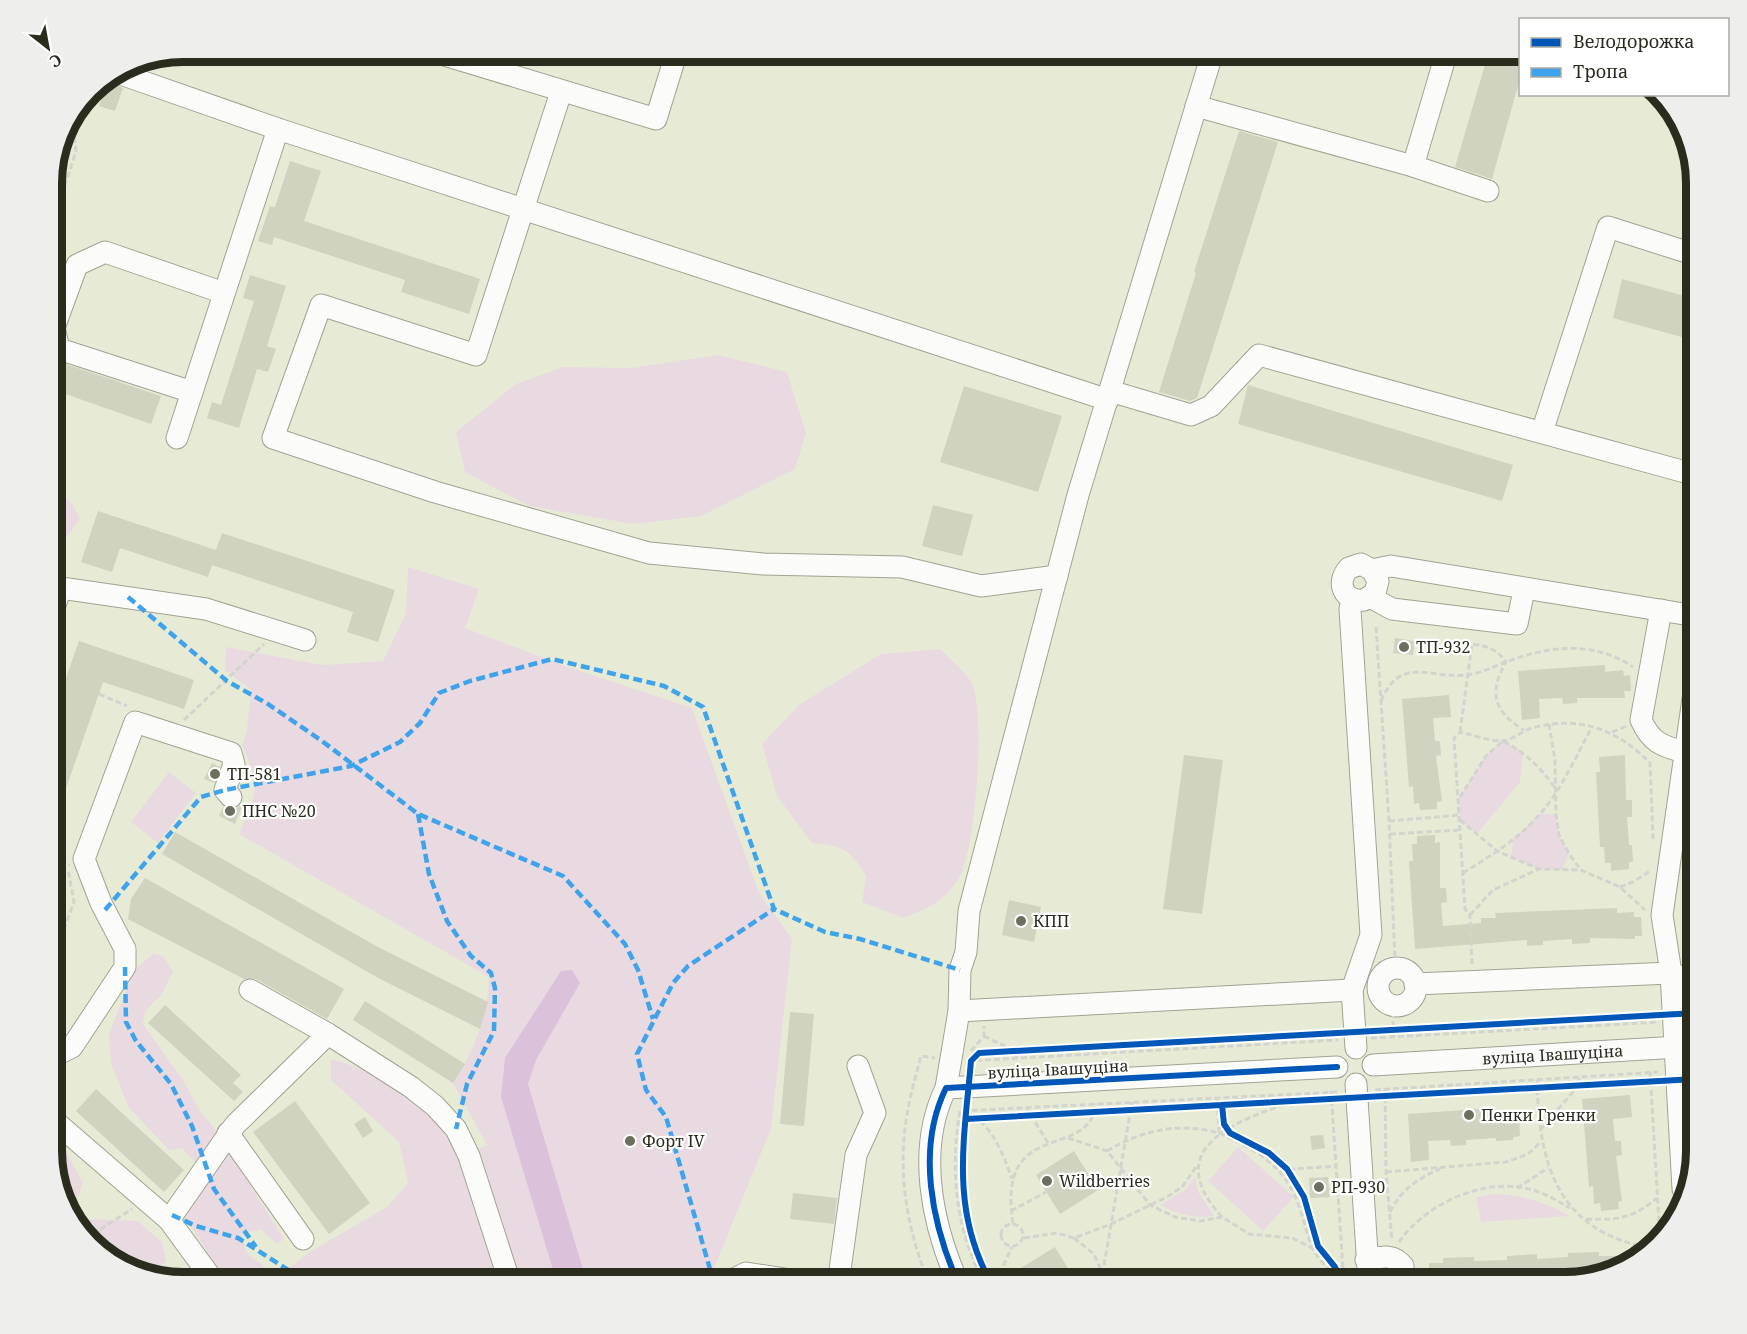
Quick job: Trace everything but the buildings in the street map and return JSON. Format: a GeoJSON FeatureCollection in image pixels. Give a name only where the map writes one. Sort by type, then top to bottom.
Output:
{"type":"FeatureCollection","features":[{"type":"Feature","properties":{"kind":"street"},"geometry":{"type":"LineString","coordinates":[[466,62],[656,119],[674,62]]}},
{"type":"Feature","properties":{"kind":"street"},"geometry":{"type":"LineString","coordinates":[[953,1272],[947,1259],[934,1210],[929,1167],[934,1118],[945,1088],[959,1011],[960,970],[966,952],[969,910],[1078,495],[1210,62]]}},
{"type":"Feature","properties":{"kind":"street"},"geometry":{"type":"LineString","coordinates":[[1413,166],[1444,62]]}},
{"type":"Feature","properties":{"kind":"street"},"geometry":{"type":"LineString","coordinates":[[140,70],[278,129],[1109,396],[1191,415],[1211,406],[1259,355],[1686,472]]}},
{"type":"Feature","properties":{"kind":"street"},"geometry":{"type":"LineString","coordinates":[[561,92],[476,355],[321,304],[273,438],[435,492],[649,553],[763,564],[902,567],[981,586],[1057,576]]}},
{"type":"Feature","properties":{"kind":"street"},"geometry":{"type":"LineString","coordinates":[[1196,106],[1413,166],[1488,191]]}},
{"type":"Feature","properties":{"kind":"street"},"geometry":{"type":"LineString","coordinates":[[177,438],[278,129]]}},
{"type":"Feature","properties":{"kind":"street"},"geometry":{"type":"LineString","coordinates":[[1542,432],[1608,227],[1686,252]]}},
{"type":"Feature","properties":{"kind":"street"},"geometry":{"type":"LineString","coordinates":[[62,306],[77,265],[105,252],[224,293]]}},
{"type":"Feature","properties":{"kind":"street"},"geometry":{"type":"LineString","coordinates":[[62,350],[192,392]]}},
{"type":"Feature","properties":{"kind":"street"},"geometry":{"type":"LineString","coordinates":[[1368,1272],[1357,1092],[1368,1078],[1373,1065],[1368,1053],[1356,1040],[1352,990],[1371,935],[1350,609],[1361,598],[1377,587],[1378,581],[1372,570],[1361,564],[1344,572],[1342,578],[1343,590],[1361,598],[1392,609],[1517,624],[1524,590]]}},
{"type":"Feature","properties":{"kind":"street"},"geometry":{"type":"LineString","coordinates":[[1372,570],[1391,566],[1524,590],[1686,614]]}},
{"type":"Feature","properties":{"kind":"street"},"geometry":{"type":"LineString","coordinates":[[62,588],[206,609],[305,640]]}},
{"type":"Feature","properties":{"kind":"street"},"geometry":{"type":"LineString","coordinates":[[1661,610],[1641,720],[1648,737],[1660,746],[1684,752]]}},
{"type":"Feature","properties":{"kind":"street"},"geometry":{"type":"LineString","coordinates":[[62,1052],[72,1047],[125,967],[125,949],[101,903],[84,859],[135,722],[231,753],[234,764],[225,790],[231,797]]}},
{"type":"Feature","properties":{"kind":"street"},"geometry":{"type":"LineString","coordinates":[[1682,1178],[1673,1047],[1664,1020],[1671,973],[1662,915],[1686,740]]}},
{"type":"Feature","properties":{"kind":"street"},"geometry":{"type":"LineString","coordinates":[[1415,984],[1671,973],[1686,979]]}},
{"type":"Feature","properties":{"kind":"street"},"geometry":{"type":"LineString","coordinates":[[250,990],[328,1034],[411,1087],[435,1106],[456,1129],[469,1156],[506,1272]]}},
{"type":"Feature","properties":{"kind":"street"},"geometry":{"type":"LineString","coordinates":[[959,1011],[1352,990]]}},
{"type":"Feature","properties":{"kind":"street"},"geometry":{"type":"LineString","coordinates":[[169,1220],[228,1133],[328,1034]]}},
{"type":"Feature","properties":{"kind":"street"},"geometry":{"type":"LineString","coordinates":[[1356,1040],[1329,1067],[1357,1092]]}},
{"type":"Feature","properties":{"kind":"street","name":"вуліца Івашуціна"},"geometry":{"type":"LineString","coordinates":[[1373,1065],[1686,1046]]}},
{"type":"Feature","properties":{"kind":"street"},"geometry":{"type":"LineString","coordinates":[[840,1272],[856,1155],[875,1113],[858,1066]]}},
{"type":"Feature","properties":{"kind":"street","name":"вуліца Івашуціна"},"geometry":{"type":"LineString","coordinates":[[945,1088],[1329,1067]]}},
{"type":"Feature","properties":{"kind":"street"},"geometry":{"type":"LineString","coordinates":[[62,1127],[169,1220],[207,1272]]}},
{"type":"Feature","properties":{"kind":"street"},"geometry":{"type":"LineString","coordinates":[[228,1133],[303,1239]]}},
{"type":"Feature","properties":{"kind":"street"},"geometry":{"type":"LineString","coordinates":[[1366,1260],[1394,1257],[1403,1266],[1403,1272]]}},
{"type":"Feature","properties":{"kind":"path"},"geometry":{"type":"LineString","coordinates":[[62,195],[76,151],[73,131]]}},
{"type":"Feature","properties":{"kind":"path"},"geometry":{"type":"LineString","coordinates":[[1376,627],[1390,834],[1395,960]]}},
{"type":"Feature","properties":{"kind":"path"},"geometry":{"type":"LineString","coordinates":[[169,733],[277,631]]}},
{"type":"Feature","properties":{"kind":"path"},"geometry":{"type":"LineString","coordinates":[[1473,968],[1470,915],[1465,909],[1454,738],[1460,732],[1472,644],[1488,646],[1500,653],[1506,662]]}},
{"type":"Feature","properties":{"kind":"path"},"geometry":{"type":"LineString","coordinates":[[1381,702],[1386,689],[1398,677],[1415,670],[1440,676],[1468,675],[1543,650],[1571,647],[1617,656],[1649,678]]}},
{"type":"Feature","properties":{"kind":"path"},"geometry":{"type":"LineString","coordinates":[[1506,662],[1495,691],[1498,706],[1508,721],[1524,730]]}},
{"type":"Feature","properties":{"kind":"path"},"geometry":{"type":"LineString","coordinates":[[99,694],[126,706]]}},
{"type":"Feature","properties":{"kind":"path"},"geometry":{"type":"LineString","coordinates":[[1549,724],[1557,791],[1556,814],[1559,835],[1581,870]]}},
{"type":"Feature","properties":{"kind":"path"},"geometry":{"type":"LineString","coordinates":[[1459,798],[1486,756],[1503,741],[1524,730],[1549,724],[1592,727],[1612,732],[1633,746],[1650,763],[1654,843]]}},
{"type":"Feature","properties":{"kind":"path"},"geometry":{"type":"LineString","coordinates":[[1463,873],[1497,851],[1526,828],[1557,791],[1592,727]]}},
{"type":"Feature","properties":{"kind":"path"},"geometry":{"type":"LineString","coordinates":[[1460,732],[1503,741],[1523,752],[1541,768],[1557,791]]}},
{"type":"Feature","properties":{"kind":"path"},"geometry":{"type":"LineString","coordinates":[[1389,821],[1460,818],[1497,851],[1539,869],[1581,870],[1620,887],[1651,915]]}},
{"type":"Feature","properties":{"kind":"path"},"geometry":{"type":"LineString","coordinates":[[1390,834],[1460,830]]}},
{"type":"Feature","properties":{"kind":"path"},"geometry":{"type":"LineString","coordinates":[[1620,887],[1644,876],[1655,866],[1654,876]]}},
{"type":"Feature","properties":{"kind":"path"},"geometry":{"type":"LineString","coordinates":[[1470,915],[1492,890],[1539,869]]}},
{"type":"Feature","properties":{"kind":"path"},"geometry":{"type":"LineString","coordinates":[[62,970],[67,972]]}},
{"type":"Feature","properties":{"kind":"path"},"geometry":{"type":"LineString","coordinates":[[1393,1014],[1393,1037]]}},
{"type":"Feature","properties":{"kind":"path"},"geometry":{"type":"LineString","coordinates":[[1356,1040],[1394,1029],[1664,1020]]}},
{"type":"Feature","properties":{"kind":"path"},"geometry":{"type":"LineString","coordinates":[[968,1061],[979,1053],[1320,1038],[1356,1040],[1664,1020]]}},
{"type":"Feature","properties":{"kind":"path"},"geometry":{"type":"LineString","coordinates":[[984,1036],[1015,1051]]}},
{"type":"Feature","properties":{"kind":"path"},"geometry":{"type":"LineString","coordinates":[[968,1061],[1320,1038]]}},
{"type":"Feature","properties":{"kind":"path"},"geometry":{"type":"LineString","coordinates":[[1320,1038],[1329,1067],[1323,1095]]}},
{"type":"Feature","properties":{"kind":"path"},"geometry":{"type":"LineString","coordinates":[[1015,1051],[1017,1059]]}},
{"type":"Feature","properties":{"kind":"path"},"geometry":{"type":"LineString","coordinates":[[968,1061],[969,1086],[961,1175],[964,1208],[977,1252],[987,1272]]}},
{"type":"Feature","properties":{"kind":"path"},"geometry":{"type":"LineString","coordinates":[[1650,1072],[1658,1227]]}},
{"type":"Feature","properties":{"kind":"path"},"geometry":{"type":"LineString","coordinates":[[966,1119],[1300,1100],[1331,1091],[1383,1096],[1579,1081],[1650,1072],[1676,1075]]}},
{"type":"Feature","properties":{"kind":"path"},"geometry":{"type":"LineString","coordinates":[[1579,1081],[1651,1081],[1676,1075]]}},
{"type":"Feature","properties":{"kind":"path"},"geometry":{"type":"LineString","coordinates":[[1540,1130],[1579,1081]]}},
{"type":"Feature","properties":{"kind":"path"},"geometry":{"type":"LineString","coordinates":[[979,1272],[959,1208],[956,1187],[960,1111],[1217,1097],[1323,1095],[1332,1100],[1357,1092],[1385,1088],[1538,1084]]}},
{"type":"Feature","properties":{"kind":"path"},"geometry":{"type":"LineString","coordinates":[[1538,1084],[1541,1142],[1548,1168],[1570,1208]]}},
{"type":"Feature","properties":{"kind":"path"},"geometry":{"type":"LineString","coordinates":[[1385,1088],[1383,1096],[1386,1172],[1393,1251]]}},
{"type":"Feature","properties":{"kind":"path"},"geometry":{"type":"LineString","coordinates":[[1331,1091],[1343,1272]]}},
{"type":"Feature","properties":{"kind":"path"},"geometry":{"type":"LineString","coordinates":[[1217,1097],[1226,1130],[1269,1153],[1304,1197],[1315,1247],[1332,1272]]}},
{"type":"Feature","properties":{"kind":"path"},"geometry":{"type":"LineString","coordinates":[[1074,1238],[1111,1224],[1182,1187],[1203,1152],[1219,1133],[1300,1100]]}},
{"type":"Feature","properties":{"kind":"path"},"geometry":{"type":"LineString","coordinates":[[1102,1272],[1119,1164],[1126,1140],[1132,1102]]}},
{"type":"Feature","properties":{"kind":"path"},"geometry":{"type":"LineString","coordinates":[[1012,1179],[1022,1161],[1032,1151],[1048,1143],[1068,1138],[1084,1127],[1095,1112],[1096,1104]]}},
{"type":"Feature","properties":{"kind":"path"},"geometry":{"type":"LineString","coordinates":[[1219,1133],[1220,1105]]}},
{"type":"Feature","properties":{"kind":"path"},"geometry":{"type":"LineString","coordinates":[[1026,1107],[1048,1143]]}},
{"type":"Feature","properties":{"kind":"path"},"geometry":{"type":"LineString","coordinates":[[966,1110],[978,1118],[998,1142],[1012,1179],[1013,1223]]}},
{"type":"Feature","properties":{"kind":"path"},"geometry":{"type":"LineString","coordinates":[[1107,1151],[1126,1140],[1172,1127],[1200,1128],[1219,1133],[1263,1154],[1283,1170],[1337,1166]]}},
{"type":"Feature","properties":{"kind":"path"},"geometry":{"type":"LineString","coordinates":[[1068,1138],[1107,1151],[1119,1164],[1137,1192],[1150,1205],[1175,1217],[1200,1221],[1222,1217]]}},
{"type":"Feature","properties":{"kind":"path"},"geometry":{"type":"LineString","coordinates":[[1386,1172],[1506,1162],[1528,1154],[1541,1142]]}},
{"type":"Feature","properties":{"kind":"path"},"geometry":{"type":"LineString","coordinates":[[1196,1167],[1201,1188],[1210,1205],[1222,1217],[1249,1234],[1292,1239],[1315,1247],[1338,1272]]}},
{"type":"Feature","properties":{"kind":"path"},"geometry":{"type":"LineString","coordinates":[[1389,1214],[1407,1188],[1422,1176],[1444,1167]]}},
{"type":"Feature","properties":{"kind":"path"},"geometry":{"type":"LineString","coordinates":[[1517,1188],[1548,1168]]}},
{"type":"Feature","properties":{"kind":"path"},"geometry":{"type":"LineString","coordinates":[[1398,1244],[1407,1230],[1426,1214],[1456,1196],[1489,1188],[1517,1188],[1535,1190],[1630,1244],[1639,1246]]}},
{"type":"Feature","properties":{"kind":"path"},"geometry":{"type":"LineString","coordinates":[[1011,1211],[1046,1192]]}},
{"type":"Feature","properties":{"kind":"path"},"geometry":{"type":"LineString","coordinates":[[1584,1219],[1613,1220],[1629,1217],[1657,1198]]}},
{"type":"Feature","properties":{"kind":"path"},"geometry":{"type":"LineString","coordinates":[[92,1231],[99,1230],[147,1200]]}},
{"type":"Feature","properties":{"kind":"path"},"geometry":{"type":"LineString","coordinates":[[1013,1223],[1004,1228],[1001,1237],[1007,1245],[1012,1246],[1022,1242],[1024,1238],[1057,1233],[1074,1238],[1094,1254],[1102,1272]]}},
{"type":"Feature","properties":{"kind":"path"},"geometry":{"type":"LineString","coordinates":[[1013,1223],[1022,1228],[1024,1238]]}},
{"type":"Feature","properties":{"kind":"path"},"geometry":{"type":"LineString","coordinates":[[99,1230],[101,1240]]}},
{"type":"Feature","properties":{"kind":"path"},"geometry":{"type":"LineString","coordinates":[[1001,1272],[1012,1246]]}},
{"type":"Feature","properties":{"kind":"shaded area"},"geometry":{"type":"Polygon","coordinates":[[[718,355],[787,372],[806,433],[795,469],[701,516],[633,524],[529,506],[465,472],[456,432],[516,384],[563,367],[631,368],[718,355]]]}},
{"type":"Feature","properties":{"kind":"shaded area"},"geometry":{"type":"Polygon","coordinates":[[[62,494],[73,505],[80,519],[62,541],[62,494]]]}},
{"type":"Feature","properties":{"kind":"shaded area"},"geometry":{"type":"Polygon","coordinates":[[[408,567],[479,589],[465,628],[562,665],[692,708],[759,893],[792,939],[771,1129],[712,1272],[284,1272],[308,1253],[387,1207],[408,1183],[399,1142],[331,1080],[331,1059],[370,1073],[407,1096],[471,1152],[487,1145],[453,1083],[468,1058],[483,1020],[489,977],[239,834],[250,808],[254,790],[252,771],[242,745],[247,730],[251,690],[225,670],[226,647],[322,665],[383,661],[406,613],[408,567]]]}},
{"type":"Feature","properties":{"kind":"shaded area"},"geometry":{"type":"Polygon","coordinates":[[[940,649],[971,682],[976,697],[979,748],[974,810],[970,838],[960,876],[942,898],[903,918],[862,902],[866,876],[850,854],[845,850],[812,843],[777,796],[762,744],[800,704],[881,654],[940,649]]]}},
{"type":"Feature","properties":{"kind":"shaded area"},"geometry":{"type":"Polygon","coordinates":[[[1503,741],[1523,752],[1520,782],[1477,834],[1460,820],[1459,798],[1486,756],[1503,741]]]}},
{"type":"Feature","properties":{"kind":"shaded area"},"geometry":{"type":"Polygon","coordinates":[[[169,772],[196,793],[158,843],[131,822],[169,772]]]}},
{"type":"Feature","properties":{"kind":"shaded area"},"geometry":{"type":"Polygon","coordinates":[[[1540,814],[1556,814],[1559,835],[1569,854],[1562,870],[1539,869],[1511,857],[1513,839],[1540,814]]]}},
{"type":"Feature","properties":{"kind":"shaded area"},"geometry":{"type":"Polygon","coordinates":[[[154,953],[164,957],[173,971],[162,994],[145,1011],[143,1024],[183,1080],[200,1111],[214,1128],[284,1239],[277,1244],[261,1230],[241,1233],[247,1253],[265,1267],[265,1272],[219,1272],[181,1209],[209,1177],[182,1148],[169,1150],[129,1108],[111,1064],[109,1034],[134,970],[154,953]]]}},
{"type":"Feature","properties":{"kind":"shaded area"},"geometry":{"type":"Polygon","coordinates":[[[572,970],[580,983],[536,1060],[528,1084],[584,1272],[554,1272],[501,1097],[505,1058],[561,971],[572,970]]]}},
{"type":"Feature","properties":{"kind":"shaded area"},"geometry":{"type":"Polygon","coordinates":[[[62,1146],[83,1183],[75,1205],[87,1219],[138,1221],[162,1242],[166,1261],[158,1270],[122,1256],[103,1242],[87,1225],[78,1212],[71,1198],[66,1183],[62,1146]]]}},
{"type":"Feature","properties":{"kind":"shaded area"},"geometry":{"type":"Polygon","coordinates":[[[1238,1147],[1294,1197],[1263,1231],[1208,1181],[1238,1147]]]}},
{"type":"Feature","properties":{"kind":"shaded area"},"geometry":{"type":"Polygon","coordinates":[[[1195,1177],[1199,1193],[1214,1216],[1186,1215],[1160,1205],[1185,1190],[1195,1177]]]}},
{"type":"Feature","properties":{"kind":"shaded area"},"geometry":{"type":"Polygon","coordinates":[[[1494,1194],[1534,1200],[1570,1216],[1481,1222],[1476,1197],[1494,1194]]]}},
{"type":"Feature","properties":{"kind":"marked path"},"geometry":{"type":"LineString","coordinates":[[128,597],[227,681],[268,704],[322,741],[418,814],[563,876],[625,944],[638,970],[653,1019]]}},
{"type":"Feature","properties":{"kind":"marked path"},"geometry":{"type":"LineString","coordinates":[[105,910],[201,797],[225,790],[351,766],[400,742],[420,723],[439,693],[470,681],[552,659],[664,686],[703,707],[774,909],[825,932],[860,939],[960,970]]}},
{"type":"Feature","properties":{"kind":"marked path"},"geometry":{"type":"LineString","coordinates":[[418,814],[429,874],[447,921],[471,956],[491,973],[495,988],[494,1031],[467,1084],[456,1129]]}},
{"type":"Feature","properties":{"kind":"marked path"},"geometry":{"type":"LineString","coordinates":[[711,1272],[666,1117],[646,1090],[637,1054],[673,983],[688,966],[774,909]]}},
{"type":"Feature","properties":{"kind":"marked path"},"geometry":{"type":"LineString","coordinates":[[125,967],[126,1022],[136,1041],[171,1084],[192,1126],[214,1189],[256,1247]]}},
{"type":"Feature","properties":{"kind":"marked path"},"geometry":{"type":"LineString","coordinates":[[172,1215],[196,1226],[238,1238],[292,1272]]}},
{"type":"Feature","properties":{"kind":"cycle path"},"geometry":{"type":"LineString","coordinates":[[986,1272],[970,1228],[963,1174],[963,1147],[971,1061],[979,1053],[1686,1014]]}},
{"type":"Feature","properties":{"kind":"cycle path"},"geometry":{"type":"LineString","coordinates":[[954,1272],[941,1236],[931,1186],[932,1136],[937,1111],[946,1088],[1337,1067]]}},
{"type":"Feature","properties":{"kind":"cycle path"},"geometry":{"type":"LineString","coordinates":[[966,1119],[1686,1080]]}},
{"type":"Feature","properties":{"kind":"cycle path"},"geometry":{"type":"LineString","coordinates":[[1222,1105],[1224,1124],[1230,1133],[1269,1153],[1287,1169],[1304,1197],[1318,1246],[1338,1272]]}},
{"type":"Feature","properties":{"kind":"place","name":"ТП-932"},"geometry":{"type":"Point","coordinates":[1404,647]}},
{"type":"Feature","properties":{"kind":"place","name":"ТП-581"},"geometry":{"type":"Point","coordinates":[215,774]}},
{"type":"Feature","properties":{"kind":"place","name":"ПНС №20"},"geometry":{"type":"Point","coordinates":[230,811]}},
{"type":"Feature","properties":{"kind":"place","name":"КПП"},"geometry":{"type":"Point","coordinates":[1021,921]}},
{"type":"Feature","properties":{"kind":"place","name":"Пенки Гренки"},"geometry":{"type":"Point","coordinates":[1469,1115]}},
{"type":"Feature","properties":{"kind":"place","name":"Форт IV"},"geometry":{"type":"Point","coordinates":[630,1141]}},
{"type":"Feature","properties":{"kind":"place","name":"Wildberries"},"geometry":{"type":"Point","coordinates":[1047,1181]}},
{"type":"Feature","properties":{"kind":"place","name":"РП-930"},"geometry":{"type":"Point","coordinates":[1319,1187]}}]}
